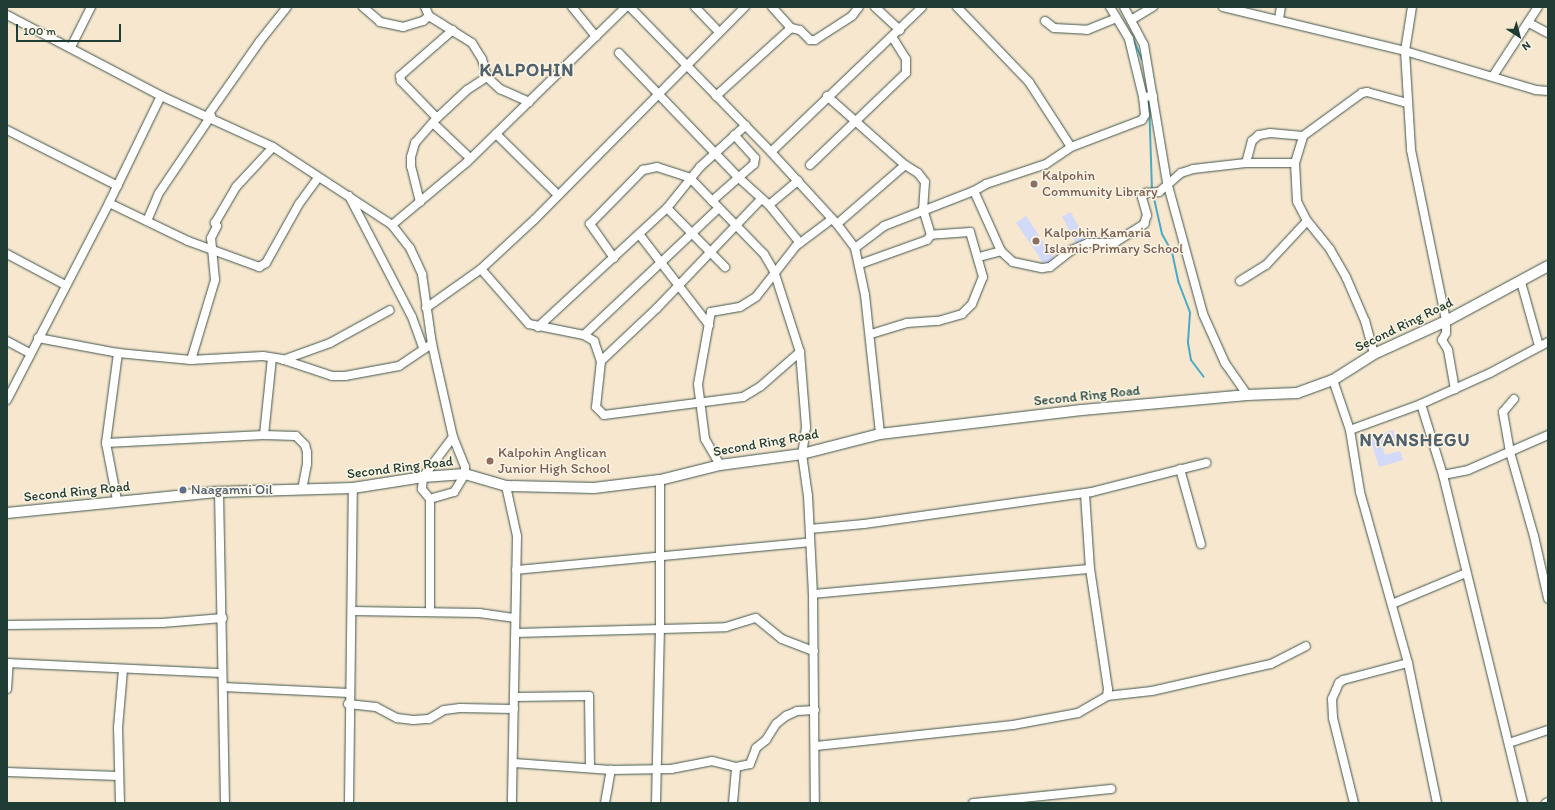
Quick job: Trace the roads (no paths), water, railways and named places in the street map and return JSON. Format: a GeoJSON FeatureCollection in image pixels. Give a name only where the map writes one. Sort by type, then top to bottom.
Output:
{"type":"FeatureCollection","features":[{"type":"Feature","properties":{"kind":"street"},"geometry":{"type":"LineString","coordinates":[[71,47],[91,7]]}},
{"type":"Feature","properties":{"kind":"street"},"geometry":{"type":"LineString","coordinates":[[147,221],[159,193],[255,47],[287,7]]}},
{"type":"Feature","properties":{"kind":"street"},"geometry":{"type":"LineString","coordinates":[[363,7],[388,26],[403,27],[423,21],[429,16]]}},
{"type":"Feature","properties":{"kind":"street"},"geometry":{"type":"LineString","coordinates":[[425,7],[429,16],[453,30],[478,50],[487,77],[500,89],[528,102]]}},
{"type":"Feature","properties":{"kind":"street"},"geometry":{"type":"LineString","coordinates":[[572,7],[596,37]]}},
{"type":"Feature","properties":{"kind":"street"},"geometry":{"type":"LineString","coordinates":[[392,225],[496,134],[626,7]]}},
{"type":"Feature","properties":{"kind":"street"},"geometry":{"type":"LineString","coordinates":[[630,7],[746,125],[798,181],[855,248],[860,264],[870,334],[880,434]]}},
{"type":"Feature","properties":{"kind":"street"},"geometry":{"type":"LineString","coordinates":[[695,7],[719,32]]}},
{"type":"Feature","properties":{"kind":"street"},"geometry":{"type":"LineString","coordinates":[[426,308],[481,268],[611,145],[686,64],[745,7]]}},
{"type":"Feature","properties":{"kind":"street"},"geometry":{"type":"LineString","coordinates":[[772,7],[791,28],[800,30],[810,40],[815,40],[852,16],[858,7]]}},
{"type":"Feature","properties":{"kind":"street"},"geometry":{"type":"LineString","coordinates":[[875,7],[900,30]]}},
{"type":"Feature","properties":{"kind":"street"},"geometry":{"type":"LineString","coordinates":[[771,152],[827,96],[900,30],[922,7]]}},
{"type":"Feature","properties":{"kind":"street"},"geometry":{"type":"LineString","coordinates":[[957,7],[1029,82],[1071,147]]}},
{"type":"Feature","properties":{"kind":"street"},"geometry":{"type":"LineString","coordinates":[[855,248],[878,229],[923,209],[974,191],[986,184],[1046,164],[1071,147],[1142,120],[1145,115],[1149,96],[1129,39],[1110,7]]}},
{"type":"Feature","properties":{"kind":"street"},"geometry":{"type":"LineString","coordinates":[[1124,7],[1144,45],[1149,96],[1168,182],[1203,314],[1224,363],[1247,395]]}},
{"type":"Feature","properties":{"kind":"street"},"geometry":{"type":"LineString","coordinates":[[1131,20],[1152,7]]}},
{"type":"Feature","properties":{"kind":"street"},"geometry":{"type":"LineString","coordinates":[[1223,7],[1279,19],[1405,51],[1536,90],[1548,91]]}},
{"type":"Feature","properties":{"kind":"street"},"geometry":{"type":"LineString","coordinates":[[1279,19],[1281,7]]}},
{"type":"Feature","properties":{"kind":"street"},"geometry":{"type":"LineString","coordinates":[[1412,7],[1405,51],[1407,103],[1413,163],[1446,321],[1446,333],[1442,340],[1448,350],[1455,389]]}},
{"type":"Feature","properties":{"kind":"street"},"geometry":{"type":"LineString","coordinates":[[1493,76],[1529,23],[1538,7]]}},
{"type":"Feature","properties":{"kind":"street"},"geometry":{"type":"LineString","coordinates":[[7,15],[71,47],[161,96],[210,116],[273,146],[318,178],[349,196],[392,225],[410,248],[422,274],[432,344],[453,436],[463,460],[465,474],[454,492],[430,499]]}},
{"type":"Feature","properties":{"kind":"street"},"geometry":{"type":"LineString","coordinates":[[1045,21],[1054,28],[1088,30],[1116,18]]}},
{"type":"Feature","properties":{"kind":"street"},"geometry":{"type":"LineString","coordinates":[[1529,23],[1548,33]]}},
{"type":"Feature","properties":{"kind":"street"},"geometry":{"type":"LineString","coordinates":[[716,96],[791,28]]}},
{"type":"Feature","properties":{"kind":"street"},"geometry":{"type":"LineString","coordinates":[[453,30],[400,76],[401,81],[470,158]]}},
{"type":"Feature","properties":{"kind":"street"},"geometry":{"type":"LineString","coordinates":[[810,165],[906,74],[906,59],[892,37]]}},
{"type":"Feature","properties":{"kind":"street"},"geometry":{"type":"LineString","coordinates":[[619,53],[659,92],[739,178],[769,205],[800,243]]}},
{"type":"Feature","properties":{"kind":"street"},"geometry":{"type":"LineString","coordinates":[[420,202],[414,183],[411,157],[416,143],[435,120],[467,90],[487,77]]}},
{"type":"Feature","properties":{"kind":"street"},"geometry":{"type":"LineString","coordinates":[[1374,354],[1365,322],[1346,277],[1330,249],[1307,220],[1297,201],[1295,163],[1303,136],[1362,93],[1367,92],[1407,103]]}},
{"type":"Feature","properties":{"kind":"street"},"geometry":{"type":"LineString","coordinates":[[7,400],[65,285],[118,186],[161,96]]}},
{"type":"Feature","properties":{"kind":"street"},"geometry":{"type":"LineString","coordinates":[[827,96],[905,165],[918,172],[926,182],[923,209],[931,235]]}},
{"type":"Feature","properties":{"kind":"street"},"geometry":{"type":"LineString","coordinates":[[538,327],[667,208],[682,192],[690,178],[715,152],[746,125]]}},
{"type":"Feature","properties":{"kind":"street"},"geometry":{"type":"LineString","coordinates":[[7,130],[118,186]]}},
{"type":"Feature","properties":{"kind":"street"},"geometry":{"type":"LineString","coordinates":[[1246,163],[1252,141],[1259,135],[1270,133],[1303,136]]}},
{"type":"Feature","properties":{"kind":"street"},"geometry":{"type":"LineString","coordinates":[[496,134],[558,195]]}},
{"type":"Feature","properties":{"kind":"street"},"geometry":{"type":"LineString","coordinates":[[712,201],[754,164],[755,158],[734,135]]}},
{"type":"Feature","properties":{"kind":"street"},"geometry":{"type":"LineString","coordinates":[[191,360],[215,280],[211,238],[217,226],[215,224],[232,193],[244,176],[273,146]]}},
{"type":"Feature","properties":{"kind":"street"},"geometry":{"type":"LineString","coordinates":[[974,191],[1001,251],[1013,262],[1042,268],[1050,267],[1072,250],[1088,243],[1114,243],[1144,224],[1147,215],[1142,197],[1146,193],[1159,192],[1168,182],[1193,169],[1246,163],[1295,163]]}},
{"type":"Feature","properties":{"kind":"street"},"geometry":{"type":"LineString","coordinates":[[720,465],[705,439],[698,375],[702,368],[711,312],[740,307],[756,297],[767,286],[774,271],[800,243],[834,222],[905,165]]}},
{"type":"Feature","properties":{"kind":"street"},"geometry":{"type":"LineString","coordinates":[[614,258],[592,229],[593,219],[643,170],[656,167],[690,178],[771,262],[800,352],[806,427],[802,454],[810,529],[813,594],[816,803]]}},
{"type":"Feature","properties":{"kind":"street"},"geometry":{"type":"LineString","coordinates":[[109,203],[213,251],[263,266],[299,204],[318,178]]}},
{"type":"Feature","properties":{"kind":"street"},"geometry":{"type":"LineString","coordinates":[[769,205],[798,181]]}},
{"type":"Feature","properties":{"kind":"street"},"geometry":{"type":"LineString","coordinates":[[349,196],[412,317],[424,348]]}},
{"type":"Feature","properties":{"kind":"street"},"geometry":{"type":"LineString","coordinates":[[601,361],[680,284],[761,199]]}},
{"type":"Feature","properties":{"kind":"street"},"geometry":{"type":"LineString","coordinates":[[667,208],[724,267]]}},
{"type":"Feature","properties":{"kind":"street"},"geometry":{"type":"LineString","coordinates":[[584,335],[719,208]]}},
{"type":"Feature","properties":{"kind":"street"},"geometry":{"type":"LineString","coordinates":[[1240,281],[1266,265],[1307,220]]}},
{"type":"Feature","properties":{"kind":"street"},"geometry":{"type":"LineString","coordinates":[[860,264],[927,240],[931,235],[966,231],[970,232],[979,257],[983,277],[972,304],[962,314],[938,321],[907,323],[870,334]]}},
{"type":"Feature","properties":{"kind":"street"},"geometry":{"type":"LineString","coordinates":[[639,234],[680,284],[709,325]]}},
{"type":"Feature","properties":{"kind":"street"},"geometry":{"type":"LineString","coordinates":[[979,257],[1001,251]]}},
{"type":"Feature","properties":{"kind":"street"},"geometry":{"type":"LineString","coordinates":[[7,254],[65,285]]}},
{"type":"Feature","properties":{"kind":"street","name":"Second Ring Road"},"geometry":{"type":"LineString","coordinates":[[7,513],[117,500],[219,492],[353,488],[423,477],[465,474],[506,486],[594,488],[660,480],[720,465],[802,454],[880,434],[1082,410],[1247,395],[1296,393],[1333,380],[1374,354],[1446,321],[1521,282],[1548,266]]}},
{"type":"Feature","properties":{"kind":"street"},"geometry":{"type":"LineString","coordinates":[[481,268],[529,324],[584,335],[598,346],[601,361],[596,407],[604,415],[700,403],[750,394],[800,352]]}},
{"type":"Feature","properties":{"kind":"street"},"geometry":{"type":"LineString","coordinates":[[1521,282],[1539,346]]}},
{"type":"Feature","properties":{"kind":"street"},"geometry":{"type":"LineString","coordinates":[[283,360],[330,343],[390,310]]}},
{"type":"Feature","properties":{"kind":"street"},"geometry":{"type":"LineString","coordinates":[[38,338],[118,353],[191,360],[247,356],[272,358],[283,360],[332,376],[357,376],[399,366],[408,362],[424,348],[432,344]]}},
{"type":"Feature","properties":{"kind":"street"},"geometry":{"type":"LineString","coordinates":[[7,340],[30,353]]}},
{"type":"Feature","properties":{"kind":"street"},"geometry":{"type":"LineString","coordinates":[[1350,430],[1422,404],[1490,373],[1548,342]]}},
{"type":"Feature","properties":{"kind":"street"},"geometry":{"type":"LineString","coordinates":[[117,500],[106,443],[118,353]]}},
{"type":"Feature","properties":{"kind":"street"},"geometry":{"type":"LineString","coordinates":[[264,435],[272,358]]}},
{"type":"Feature","properties":{"kind":"street"},"geometry":{"type":"LineString","coordinates":[[1333,380],[1350,430],[1360,492],[1408,664],[1437,803]]}},
{"type":"Feature","properties":{"kind":"street"},"geometry":{"type":"LineString","coordinates":[[1514,399],[1503,412],[1510,452],[1533,529],[1548,598]]}},
{"type":"Feature","properties":{"kind":"street"},"geometry":{"type":"LineString","coordinates":[[1422,404],[1443,474],[1523,803]]}},
{"type":"Feature","properties":{"kind":"street"},"geometry":{"type":"LineString","coordinates":[[106,443],[264,435],[296,436],[305,445],[307,464],[302,490]]}},
{"type":"Feature","properties":{"kind":"street"},"geometry":{"type":"LineString","coordinates":[[1443,474],[1468,470],[1548,435]]}},
{"type":"Feature","properties":{"kind":"street"},"geometry":{"type":"LineString","coordinates":[[430,612],[430,499],[422,489],[423,477],[453,436]]}},
{"type":"Feature","properties":{"kind":"street"},"geometry":{"type":"LineString","coordinates":[[810,529],[864,524],[1084,493],[1206,463]]}},
{"type":"Feature","properties":{"kind":"street"},"geometry":{"type":"LineString","coordinates":[[1180,469],[1201,544]]}},
{"type":"Feature","properties":{"kind":"street"},"geometry":{"type":"LineString","coordinates":[[656,803],[658,769],[660,630],[660,480]]}},
{"type":"Feature","properties":{"kind":"street"},"geometry":{"type":"LineString","coordinates":[[506,486],[517,536],[514,618],[516,633],[512,803]]}},
{"type":"Feature","properties":{"kind":"street"},"geometry":{"type":"LineString","coordinates":[[349,803],[348,704],[352,611],[353,488]]}},
{"type":"Feature","properties":{"kind":"street"},"geometry":{"type":"LineString","coordinates":[[219,492],[223,618],[222,673],[225,803]]}},
{"type":"Feature","properties":{"kind":"street"},"geometry":{"type":"LineString","coordinates":[[1084,493],[1090,569],[1108,689],[1107,696]]}},
{"type":"Feature","properties":{"kind":"street"},"geometry":{"type":"LineString","coordinates":[[516,570],[810,542]]}},
{"type":"Feature","properties":{"kind":"street"},"geometry":{"type":"LineString","coordinates":[[813,594],[1090,569]]}},
{"type":"Feature","properties":{"kind":"street"},"geometry":{"type":"LineString","coordinates":[[1392,604],[1466,572]]}},
{"type":"Feature","properties":{"kind":"street"},"geometry":{"type":"LineString","coordinates":[[352,611],[478,613],[514,618]]}},
{"type":"Feature","properties":{"kind":"street"},"geometry":{"type":"LineString","coordinates":[[7,625],[162,623],[223,618]]}},
{"type":"Feature","properties":{"kind":"street"},"geometry":{"type":"LineString","coordinates":[[516,633],[726,627],[756,618],[782,639],[814,651]]}},
{"type":"Feature","properties":{"kind":"street"},"geometry":{"type":"LineString","coordinates":[[816,746],[1013,725],[1078,713],[1107,696],[1152,691],[1271,664],[1306,646]]}},
{"type":"Feature","properties":{"kind":"street"},"geometry":{"type":"LineString","coordinates":[[7,689],[8,663],[123,670],[222,673]]}},
{"type":"Feature","properties":{"kind":"street"},"geometry":{"type":"LineString","coordinates":[[1354,803],[1333,718],[1332,699],[1343,680],[1408,664]]}},
{"type":"Feature","properties":{"kind":"street"},"geometry":{"type":"LineString","coordinates":[[120,803],[118,776],[123,670]]}},
{"type":"Feature","properties":{"kind":"street"},"geometry":{"type":"LineString","coordinates":[[223,686],[349,693]]}},
{"type":"Feature","properties":{"kind":"street"},"geometry":{"type":"LineString","coordinates":[[515,697],[589,696],[590,768]]}},
{"type":"Feature","properties":{"kind":"street"},"geometry":{"type":"LineString","coordinates":[[348,704],[376,707],[397,718],[413,720],[429,719],[444,710],[460,708],[514,709]]}},
{"type":"Feature","properties":{"kind":"street"},"geometry":{"type":"LineString","coordinates":[[514,763],[611,770],[658,769],[712,760],[736,767],[750,764],[756,748],[766,740],[776,724],[786,716],[797,711],[815,710]]}},
{"type":"Feature","properties":{"kind":"street"},"geometry":{"type":"LineString","coordinates":[[1509,743],[1548,730]]}},
{"type":"Feature","properties":{"kind":"street"},"geometry":{"type":"LineString","coordinates":[[733,803],[736,767]]}},
{"type":"Feature","properties":{"kind":"street"},"geometry":{"type":"LineString","coordinates":[[605,803],[611,770]]}},
{"type":"Feature","properties":{"kind":"street"},"geometry":{"type":"LineString","coordinates":[[7,772],[118,776]]}},
{"type":"Feature","properties":{"kind":"street"},"geometry":{"type":"LineString","coordinates":[[973,803],[1044,800],[1112,789]]}},
{"type":"Feature","properties":{"kind":"waterway"},"geometry":{"type":"LineString","coordinates":[[1133,39],[1142,59]]}},
{"type":"Feature","properties":{"kind":"waterway"},"geometry":{"type":"LineString","coordinates":[[1149,100],[1152,190]]}},
{"type":"Feature","properties":{"kind":"waterway"},"geometry":{"type":"LineString","coordinates":[[1153,194],[1162,234],[1172,252],[1178,281],[1190,313],[1188,343],[1191,360],[1204,377]]}},
{"type":"Feature","properties":{"kind":"place","name":"Kalpohin Community Library"},"geometry":{"type":"Point","coordinates":[1034,184]}},
{"type":"Feature","properties":{"kind":"place","name":"Kalpohin Kamaria Islamic Primary School"},"geometry":{"type":"Point","coordinates":[1036,241]}},
{"type":"Feature","properties":{"kind":"place","name":"Kalpohin Anglican Junior High School"},"geometry":{"type":"Point","coordinates":[490,461]}},
{"type":"Feature","properties":{"kind":"place","name":"Naagamni Oil"},"geometry":{"type":"Point","coordinates":[183,490]}},
{"type":"Feature","properties":{"kind":"district","name":"KALPOHIN"},"geometry":{"type":"Point","coordinates":[527,70]}},
{"type":"Feature","properties":{"kind":"district","name":"NYANSHEGU"},"geometry":{"type":"Point","coordinates":[1415,440]}}]}
